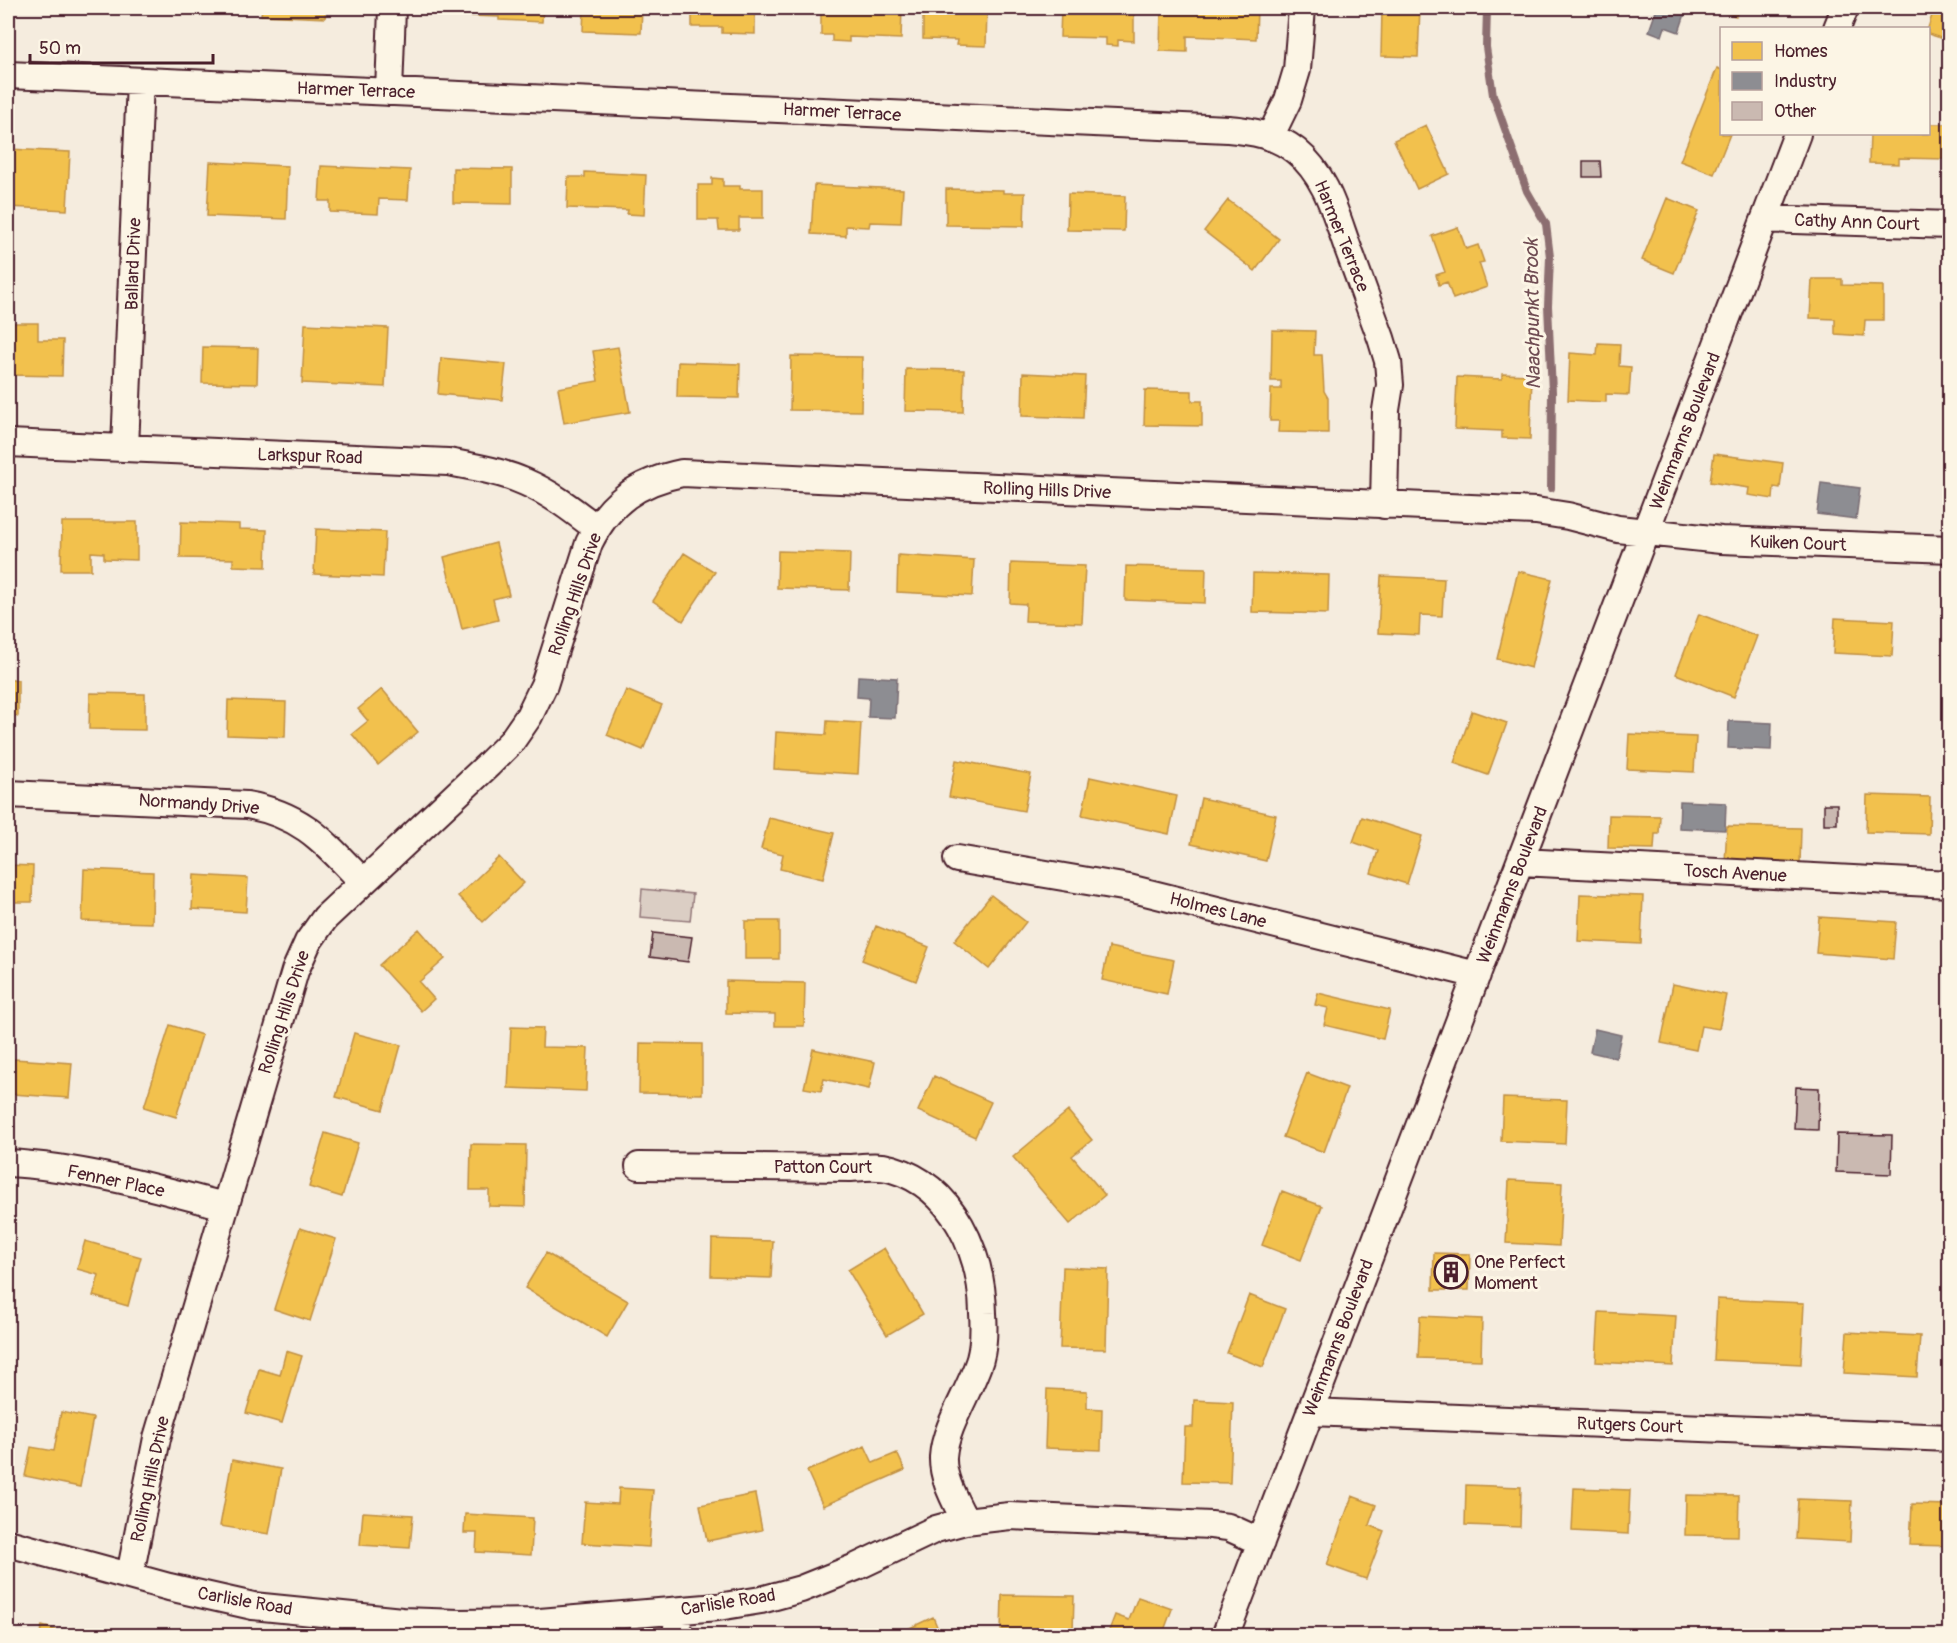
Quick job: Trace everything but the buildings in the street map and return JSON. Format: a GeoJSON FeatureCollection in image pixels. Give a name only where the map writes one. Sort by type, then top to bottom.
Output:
{"type":"FeatureCollection","features":[{"type":"Feature","properties":{"kind":"street"},"geometry":{"type":"LineString","coordinates":[[389,92],[393,8]]}},
{"type":"Feature","properties":{"kind":"street"},"geometry":{"type":"LineString","coordinates":[[1270,136],[1288,100],[1297,70],[1302,8]]}},
{"type":"Feature","properties":{"kind":"street"},"geometry":{"type":"LineString","coordinates":[[1837,27],[1845,8]]}},
{"type":"Feature","properties":{"kind":"street","name":"Harmer Terrace"},"geometry":{"type":"LineString","coordinates":[[8,75],[1216,128],[1270,136],[1297,151],[1314,169],[1328,192],[1381,338],[1388,361],[1390,385],[1386,410],[1384,505]]}},
{"type":"Feature","properties":{"kind":"street","name":"Ballard Drive"},"geometry":{"type":"LineString","coordinates":[[125,448],[140,81]]}},
{"type":"Feature","properties":{"kind":"street","name":"Weinmanns Boulevard"},"geometry":{"type":"LineString","coordinates":[[1225,1635],[1797,135]]}},
{"type":"Feature","properties":{"kind":"street","name":"Cathy Ann Court"},"geometry":{"type":"LineString","coordinates":[[1765,219],[1950,225]]}},
{"type":"Feature","properties":{"kind":"street","name":"Larkspur Road"},"geometry":{"type":"LineString","coordinates":[[8,443],[448,462],[487,469],[526,482],[562,502],[596,528]]}},
{"type":"Feature","properties":{"kind":"street","name":"Rolling Hills Drive"},"geometry":{"type":"LineString","coordinates":[[130,1575],[157,1438],[295,971],[308,942],[325,918],[511,742],[529,716],[544,685],[589,543],[596,528],[614,506],[635,489],[658,478],[682,473],[1536,511],[1646,533]]}},
{"type":"Feature","properties":{"kind":"street","name":"Kuiken Court"},"geometry":{"type":"LineString","coordinates":[[1646,533],[1720,540],[1950,549]]}},
{"type":"Feature","properties":{"kind":"street","name":"Normandy Drive"},"geometry":{"type":"LineString","coordinates":[[8,794],[248,805],[266,808],[292,818],[316,834],[363,882]]}},
{"type":"Feature","properties":{"kind":"street","name":"Holmes Lane"},"geometry":{"type":"LineString","coordinates":[[957,859],[1129,888],[1477,975]]}},
{"type":"Feature","properties":{"kind":"street","name":"Tosch Avenue"},"geometry":{"type":"LineString","coordinates":[[1521,862],[1950,884]]}},
{"type":"Feature","properties":{"kind":"street","name":"Fenner Place"},"geometry":{"type":"LineString","coordinates":[[8,1163],[35,1164],[117,1178],[224,1206]]}},
{"type":"Feature","properties":{"kind":"street","name":"Patton Court"},"geometry":{"type":"LineString","coordinates":[[639,1166],[851,1168],[876,1166],[892,1169],[916,1179],[930,1189],[949,1209],[965,1233],[976,1262],[983,1293],[984,1331],[981,1358],[946,1441],[943,1457],[944,1474],[965,1521]]}},
{"type":"Feature","properties":{"kind":"street","name":"Rutgers Court"},"geometry":{"type":"LineString","coordinates":[[1310,1412],[1950,1437]]}},
{"type":"Feature","properties":{"kind":"street","name":"Carlisle Road"},"geometry":{"type":"LineString","coordinates":[[8,1543],[169,1587],[253,1606],[402,1621],[677,1623],[718,1607],[750,1602],[801,1589],[856,1567],[936,1529],[965,1521],[1010,1516],[1211,1525],[1228,1527],[1261,1542]]}},
{"type":"Feature","properties":{"kind":"shaded area"},"geometry":{"type":"Polygon","coordinates":[[[642,889],[693,894],[690,921],[640,917],[642,889]]]}},
{"type":"Feature","properties":{"kind":"waterway","name":"Naachpunkt Brook"},"geometry":{"type":"LineString","coordinates":[[1487,8],[1486,47],[1493,95],[1527,191],[1546,224],[1550,257],[1548,306],[1552,392],[1551,488]]}},
{"type":"Feature","properties":{"kind":"place","name":"One Perfect Moment"},"geometry":{"type":"Point","coordinates":[1451,1272]}}]}
